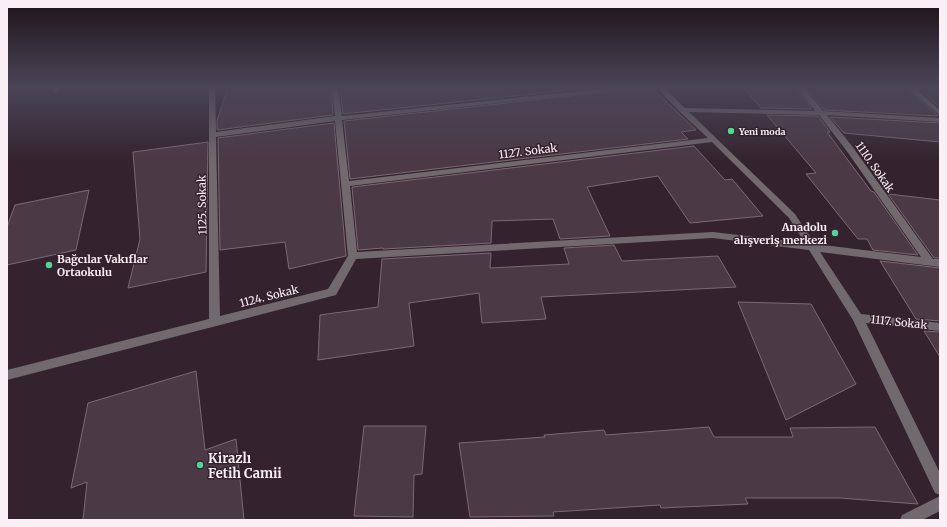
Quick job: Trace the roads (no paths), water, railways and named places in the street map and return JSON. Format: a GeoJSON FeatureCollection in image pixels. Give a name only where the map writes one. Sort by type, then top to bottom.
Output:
{"type":"FeatureCollection","features":[{"type":"Feature","properties":{"kind":"street","name":"1125. Sokak"},"geometry":{"type":"LineString","coordinates":[[213,112],[215,322]]}},
{"type":"Feature","properties":{"kind":"street"},"geometry":{"type":"LineString","coordinates":[[337,112],[353,256],[713,235],[940,263]]}},
{"type":"Feature","properties":{"kind":"street"},"geometry":{"type":"LineString","coordinates":[[213,135],[338,118],[403,112]]}},
{"type":"Feature","properties":{"kind":"street"},"geometry":{"type":"LineString","coordinates":[[683,112],[792,216],[814,248],[858,318],[940,488]]}},
{"type":"Feature","properties":{"kind":"street"},"geometry":{"type":"LineString","coordinates":[[755,112],[821,113],[940,120]]}},
{"type":"Feature","properties":{"kind":"street","name":"1110. Sokak"},"geometry":{"type":"LineString","coordinates":[[821,113],[929,261]]}},
{"type":"Feature","properties":{"kind":"street","name":"1127. Sokak"},"geometry":{"type":"LineString","coordinates":[[346,184],[713,140]]}},
{"type":"Feature","properties":{"kind":"street","name":"1124. Sokak"},"geometry":{"type":"LineString","coordinates":[[7,375],[332,292],[353,256]]}},
{"type":"Feature","properties":{"kind":"street","name":"1117. Sokak"},"geometry":{"type":"LineString","coordinates":[[858,318],[940,327]]}},
{"type":"Feature","properties":{"kind":"street"},"geometry":{"type":"LineString","coordinates":[[908,520],[940,503]]}},
{"type":"Feature","properties":{"kind":"place","name":"Yeni moda"},"geometry":{"type":"Point","coordinates":[731,131]}},
{"type":"Feature","properties":{"kind":"place","name":"Anadolu alışveriş merkezi"},"geometry":{"type":"Point","coordinates":[835,233]}},
{"type":"Feature","properties":{"kind":"place","name":"Bağcılar Vakıflar Ortaokulu"},"geometry":{"type":"Point","coordinates":[49,265]}},
{"type":"Feature","properties":{"kind":"place","name":"Kirazlı Fetih Camii"},"geometry":{"type":"Point","coordinates":[200,465]}}]}
